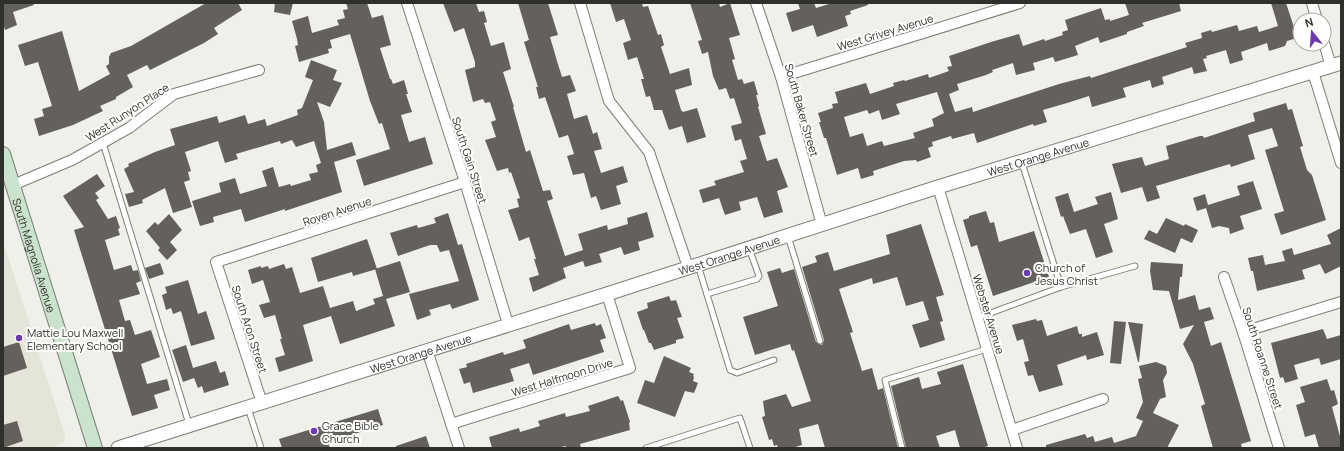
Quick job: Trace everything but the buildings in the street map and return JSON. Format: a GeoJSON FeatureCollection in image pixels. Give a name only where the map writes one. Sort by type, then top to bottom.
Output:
{"type":"FeatureCollection","features":[{"type":"Feature","properties":{"kind":"main road","name":"South Magnolia Avenue"},"geometry":{"type":"LineString","coordinates":[[3,154],[95,448]]}},
{"type":"Feature","properties":{"kind":"street","name":"South Gain Street"},"geometry":{"type":"LineString","coordinates":[[407,3],[465,182],[508,324]]}},
{"type":"Feature","properties":{"kind":"street"},"geometry":{"type":"LineString","coordinates":[[580,3],[609,101],[649,152],[693,266]]}},
{"type":"Feature","properties":{"kind":"street","name":"South Baker Street"},"geometry":{"type":"LineString","coordinates":[[756,3],[780,77],[822,224]]}},
{"type":"Feature","properties":{"kind":"street","name":"West Grivey Avenue"},"geometry":{"type":"LineString","coordinates":[[780,77],[1020,3]]}},
{"type":"Feature","properties":{"kind":"street"},"geometry":{"type":"LineString","coordinates":[[1329,52],[1336,64]]}},
{"type":"Feature","properties":{"kind":"street","name":"West Orange Avenue"},"geometry":{"type":"LineString","coordinates":[[118,448],[607,294],[822,224],[1336,64]]}},
{"type":"Feature","properties":{"kind":"street","name":"West Runyon Place"},"geometry":{"type":"LineString","coordinates":[[13,185],[72,160],[103,143],[128,128],[174,94],[259,70]]}},
{"type":"Feature","properties":{"kind":"street"},"geometry":{"type":"LineString","coordinates":[[1313,72],[1341,163]]}},
{"type":"Feature","properties":{"kind":"street","name":"Roven Avenue"},"geometry":{"type":"LineString","coordinates":[[216,262],[465,182]]}},
{"type":"Feature","properties":{"kind":"street","name":"Webster Avenue"},"geometry":{"type":"LineString","coordinates":[[938,188],[1017,448]]}},
{"type":"Feature","properties":{"kind":"street","name":"South Aron Street"},"geometry":{"type":"LineString","coordinates":[[216,262],[262,403]]}},
{"type":"Feature","properties":{"kind":"street","name":"South Roanne Street"},"geometry":{"type":"LineString","coordinates":[[1224,277],[1243,332],[1279,448]]}},
{"type":"Feature","properties":{"kind":"street","name":"West Halfmoon Drive"},"geometry":{"type":"LineString","coordinates":[[451,424],[630,368],[607,294]]}},
{"type":"Feature","properties":{"kind":"street"},"geometry":{"type":"LineString","coordinates":[[1243,332],[1341,302]]}},
{"type":"Feature","properties":{"kind":"street"},"geometry":{"type":"LineString","coordinates":[[427,350],[459,448]]}},
{"type":"Feature","properties":{"kind":"street"},"geometry":{"type":"LineString","coordinates":[[1012,430],[1103,399]]}},
{"type":"Feature","properties":{"kind":"lane"},"geometry":{"type":"LineString","coordinates":[[103,143],[190,425]]}},
{"type":"Feature","properties":{"kind":"lane"},"geometry":{"type":"LineString","coordinates":[[1022,162],[1061,287]]}},
{"type":"Feature","properties":{"kind":"lane"},"geometry":{"type":"LineString","coordinates":[[788,235],[820,341]]}},
{"type":"Feature","properties":{"kind":"lane"},"geometry":{"type":"LineString","coordinates":[[707,294],[757,278],[759,276],[749,248]]}},
{"type":"Feature","properties":{"kind":"lane"},"geometry":{"type":"LineString","coordinates":[[693,266],[707,294],[730,370],[737,373],[774,360]]}},
{"type":"Feature","properties":{"kind":"lane"},"geometry":{"type":"LineString","coordinates":[[977,318],[1061,287],[1135,266]]}},
{"type":"Feature","properties":{"kind":"lane"},"geometry":{"type":"LineString","coordinates":[[902,448],[885,380],[987,349]]}},
{"type":"Feature","properties":{"kind":"lane"},"geometry":{"type":"LineString","coordinates":[[247,407],[261,448]]}},
{"type":"Feature","properties":{"kind":"lane"},"geometry":{"type":"LineString","coordinates":[[646,448],[740,418],[750,448]]}},
{"type":"Feature","properties":{"kind":"shaded area","name":"Mattie Lou Maxwell Elementary School"},"geometry":{"type":"Polygon","coordinates":[[[3,241],[65,435],[64,442],[52,448],[3,448],[3,241]]]}},
{"type":"Feature","properties":{"kind":"place","name":"Church of Jesus Christ"},"geometry":{"type":"Point","coordinates":[1027,273]}},
{"type":"Feature","properties":{"kind":"place","name":"Mattie Lou Maxwell Elementary School"},"geometry":{"type":"Point","coordinates":[19,338]}},
{"type":"Feature","properties":{"kind":"place","name":"Grace Bible Church"},"geometry":{"type":"Point","coordinates":[314,431]}}]}
